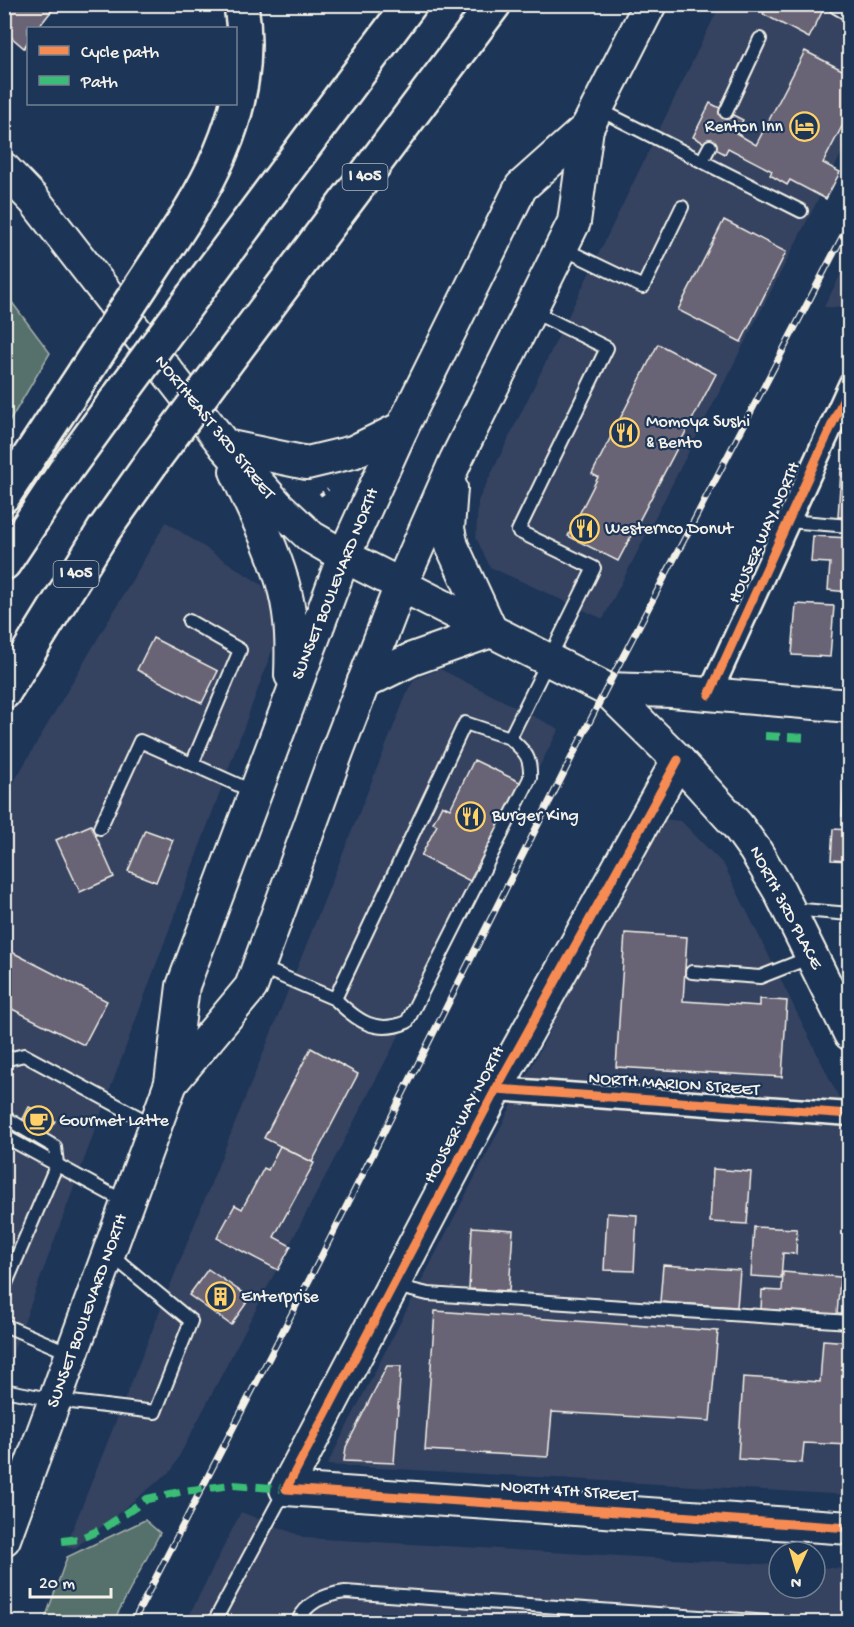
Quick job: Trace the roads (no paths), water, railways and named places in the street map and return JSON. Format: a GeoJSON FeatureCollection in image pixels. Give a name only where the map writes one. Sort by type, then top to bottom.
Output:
{"type":"FeatureCollection","features":[{"type":"Feature","properties":{"kind":"highway"},"geometry":{"type":"LineString","coordinates":[[237,100],[243,63],[241,4]]}},
{"type":"Feature","properties":{"kind":"highway"},"geometry":{"type":"LineString","coordinates":[[4,563],[112,406],[410,4]]}},
{"type":"Feature","properties":{"kind":"highway","name":"I 405"},"geometry":{"type":"LineString","coordinates":[[4,692],[104,530],[154,459],[494,4]]}},
{"type":"Feature","properties":{"kind":"highway"},"geometry":{"type":"LineString","coordinates":[[4,495],[187,218],[214,169],[234,118],[236,105]]}},
{"type":"Feature","properties":{"kind":"main road","name":"SUNSET BOULEVARD NORTH"},"geometry":{"type":"LineString","coordinates":[[171,1083],[251,987],[401,585],[456,460],[574,222],[592,118],[650,4]]}},
{"type":"Feature","properties":{"kind":"main road","name":"SUNSET BOULEVARD NORTH"},"geometry":{"type":"LineString","coordinates":[[5,1536],[16,1472],[55,1400],[171,1083],[183,986],[344,556],[402,428],[521,187],[592,118]]}},
{"type":"Feature","properties":{"kind":"main road","name":"NORTHEAST 3RD STREET"},"geometry":{"type":"LineString","coordinates":[[4,168],[34,200],[225,446],[278,506],[311,537],[606,689]]}},
{"type":"Feature","properties":{"kind":"main road"},"geometry":{"type":"LineString","coordinates":[[225,446],[307,463],[353,452],[402,428]]}},
{"type":"Feature","properties":{"kind":"main road"},"geometry":{"type":"LineString","coordinates":[[225,446],[272,553],[285,591],[292,650],[287,707]]}},
{"type":"Feature","properties":{"kind":"main road"},"geometry":{"type":"LineString","coordinates":[[363,683],[412,659],[491,631],[462,571],[447,529],[448,506],[456,460]]}},
{"type":"Feature","properties":{"kind":"main road"},"geometry":{"type":"LineString","coordinates":[[606,689],[672,691],[849,706]]}},
{"type":"Feature","properties":{"kind":"main road","name":"NORTH 3RD PLACE"},"geometry":{"type":"LineString","coordinates":[[606,689],[678,760],[737,825],[755,850],[788,909],[849,1034]]}},
{"type":"Feature","properties":{"kind":"main road","name":"HOUSER WAY NORTH"},"geometry":{"type":"LineString","coordinates":[[286,1489],[496,1089],[678,760]]}},
{"type":"Feature","properties":{"kind":"main road","name":"NORTH 4TH STREET"},"geometry":{"type":"LineString","coordinates":[[286,1489],[849,1528]]}},
{"type":"Feature","properties":{"kind":"street","name":"HOUSER WAY NORTH"},"geometry":{"type":"LineString","coordinates":[[709,695],[849,385]]}},
{"type":"Feature","properties":{"kind":"street","name":"NORTH MARION STREET"},"geometry":{"type":"LineString","coordinates":[[496,1089],[849,1114]]}},
{"type":"Feature","properties":{"kind":"lane"},"geometry":{"type":"LineString","coordinates":[[837,4],[836,7],[849,15]]}},
{"type":"Feature","properties":{"kind":"lane"},"geometry":{"type":"LineString","coordinates":[[726,112],[760,39]]}},
{"type":"Feature","properties":{"kind":"lane"},"geometry":{"type":"LineString","coordinates":[[592,118],[702,161],[801,211]]}},
{"type":"Feature","properties":{"kind":"lane"},"geometry":{"type":"LineString","coordinates":[[702,161],[710,146]]}},
{"type":"Feature","properties":{"kind":"lane"},"geometry":{"type":"LineString","coordinates":[[562,247],[643,287],[682,207]]}},
{"type":"Feature","properties":{"kind":"lane"},"geometry":{"type":"LineString","coordinates":[[510,738],[594,568],[518,531],[608,348],[531,310]]}},
{"type":"Feature","properties":{"kind":"lane"},"geometry":{"type":"LineString","coordinates":[[788,521],[849,526]]}},
{"type":"Feature","properties":{"kind":"lane"},"geometry":{"type":"LineString","coordinates":[[189,621],[240,650],[192,764]]}},
{"type":"Feature","properties":{"kind":"lane"},"geometry":{"type":"LineString","coordinates":[[258,966],[335,999],[352,1016],[381,1028],[394,1028],[407,1022],[530,778],[531,764],[527,755],[510,738],[465,723],[335,999]]}},
{"type":"Feature","properties":{"kind":"lane"},"geometry":{"type":"LineString","coordinates":[[100,828],[140,741],[256,792]]}},
{"type":"Feature","properties":{"kind":"lane"},"geometry":{"type":"LineString","coordinates":[[788,909],[849,914]]}},
{"type":"Feature","properties":{"kind":"lane"},"geometry":{"type":"LineString","coordinates":[[692,972],[760,977],[812,956]]}},
{"type":"Feature","properties":{"kind":"lane"},"geometry":{"type":"LineString","coordinates":[[4,1060],[24,1055],[156,1127]]}},
{"type":"Feature","properties":{"kind":"lane"},"geometry":{"type":"LineString","coordinates":[[4,1117],[55,1147],[57,1164],[4,1288]]}},
{"type":"Feature","properties":{"kind":"lane"},"geometry":{"type":"LineString","coordinates":[[4,1136],[127,1204]]}},
{"type":"Feature","properties":{"kind":"lane"},"geometry":{"type":"LineString","coordinates":[[4,1389],[55,1400],[155,1412],[191,1321],[109,1253]]}},
{"type":"Feature","properties":{"kind":"lane"},"geometry":{"type":"LineString","coordinates":[[394,1286],[428,1294],[849,1322]]}},
{"type":"Feature","properties":{"kind":"lane"},"geometry":{"type":"LineString","coordinates":[[4,1325],[72,1354]]}},
{"type":"Feature","properties":{"kind":"lane","name":"HOUSER WAY NORTH"},"geometry":{"type":"LineString","coordinates":[[214,1623],[286,1489]]}},
{"type":"Feature","properties":{"kind":"lane"},"geometry":{"type":"LineString","coordinates":[[297,1623],[302,1612],[314,1601],[328,1594],[345,1592],[771,1623]]}},
{"type":"Feature","properties":{"kind":"railway"},"geometry":{"type":"LineString","coordinates":[[133,1622],[321,1257],[606,689],[850,222]]}},
{"type":"Feature","properties":{"kind":"place","name":"Renton Inn"},"geometry":{"type":"Point","coordinates":[804,127]}},
{"type":"Feature","properties":{"kind":"place","name":"Momoya Sushi & Bento"},"geometry":{"type":"Point","coordinates":[625,432]}},
{"type":"Feature","properties":{"kind":"place","name":"Westernco Donut"},"geometry":{"type":"Point","coordinates":[584,529]}},
{"type":"Feature","properties":{"kind":"place","name":"Burger King"},"geometry":{"type":"Point","coordinates":[471,816]}},
{"type":"Feature","properties":{"kind":"place","name":"Gourmet Latte"},"geometry":{"type":"Point","coordinates":[38,1121]}},
{"type":"Feature","properties":{"kind":"place","name":"Enterprise"},"geometry":{"type":"Point","coordinates":[220,1297]}}]}
